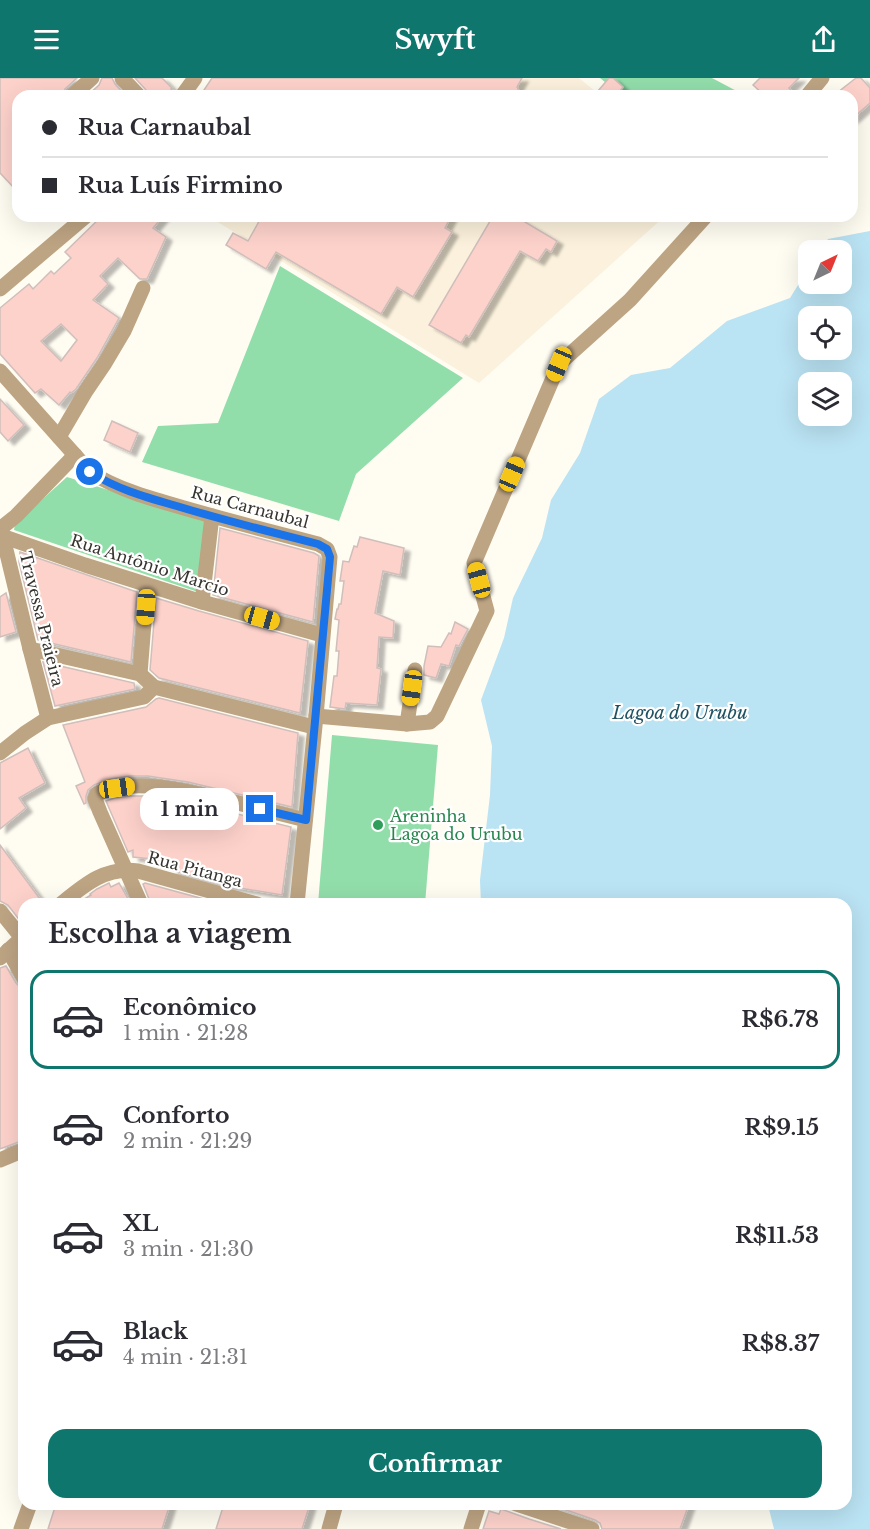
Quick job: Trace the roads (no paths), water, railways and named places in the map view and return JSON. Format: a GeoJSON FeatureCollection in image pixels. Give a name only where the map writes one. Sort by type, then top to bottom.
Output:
{"type":"FeatureCollection","features":[{"type":"Feature","properties":{"kind":"street"},"geometry":{"type":"LineString","coordinates":[[79,90],[92,78]]}},
{"type":"Feature","properties":{"kind":"street"},"geometry":{"type":"LineString","coordinates":[[122,78],[133,90]]}},
{"type":"Feature","properties":{"kind":"street"},"geometry":{"type":"LineString","coordinates":[[812,90],[822,78]]}},
{"type":"Feature","properties":{"kind":"street"},"geometry":{"type":"LineString","coordinates":[[0,289],[79,222]]}},
{"type":"Feature","properties":{"kind":"street"},"geometry":{"type":"LineString","coordinates":[[30,649],[140,674],[154,687],[315,721],[407,724],[430,722],[437,716],[487,611],[474,562],[559,364],[630,300],[701,222]]}},
{"type":"Feature","properties":{"kind":"street"},"geometry":{"type":"LineString","coordinates":[[59,437],[124,331],[143,288]]}},
{"type":"Feature","properties":{"kind":"street","name":"Rua Carnaubal"},"geometry":{"type":"LineString","coordinates":[[0,371],[90,472],[106,482],[145,497],[318,544],[327,549],[330,557],[298,898]]}},
{"type":"Feature","properties":{"kind":"street"},"geometry":{"type":"LineString","coordinates":[[1,531],[75,455]]}},
{"type":"Feature","properties":{"kind":"street"},"geometry":{"type":"LineString","coordinates":[[202,602],[212,516]]}},
{"type":"Feature","properties":{"kind":"street","name":"Rua Antônio Marcio"},"geometry":{"type":"LineString","coordinates":[[1,531],[147,585],[322,635]]}},
{"type":"Feature","properties":{"kind":"street","name":"Travessa Praieira"},"geometry":{"type":"LineString","coordinates":[[1,531],[48,718]]}},
{"type":"Feature","properties":{"kind":"street"},"geometry":{"type":"LineString","coordinates":[[140,674],[147,585]]}},
{"type":"Feature","properties":{"kind":"street"},"geometry":{"type":"LineString","coordinates":[[407,724],[415,670]]}},
{"type":"Feature","properties":{"kind":"street"},"geometry":{"type":"LineString","coordinates":[[0,753],[48,718],[144,697],[154,687]]}},
{"type":"Feature","properties":{"kind":"street"},"geometry":{"type":"LineString","coordinates":[[138,898],[95,799],[97,794],[105,790],[129,786],[151,786],[195,793],[306,820]]}},
{"type":"Feature","properties":{"kind":"street","name":"Rua Pitanga"},"geometry":{"type":"LineString","coordinates":[[69,898],[95,879],[110,872],[125,869],[235,898]]}},
{"type":"Feature","properties":{"kind":"street"},"geometry":{"type":"LineString","coordinates":[[0,911],[18,931]]}},
{"type":"Feature","properties":{"kind":"street"},"geometry":{"type":"LineString","coordinates":[[18,941],[4,954],[18,971]]}},
{"type":"Feature","properties":{"kind":"street"},"geometry":{"type":"LineString","coordinates":[[0,1160],[18,1152]]}},
{"type":"Feature","properties":{"kind":"street"},"geometry":{"type":"LineString","coordinates":[[21,1529],[28,1510]]}},
{"type":"Feature","properties":{"kind":"street"},"geometry":{"type":"LineString","coordinates":[[329,1529],[334,1510]]}},
{"type":"Feature","properties":{"kind":"street"},"geometry":{"type":"LineString","coordinates":[[471,1529],[477,1510]]}},
{"type":"Feature","properties":{"kind":"street"},"geometry":{"type":"LineString","coordinates":[[534,1510],[592,1529]]}},
{"type":"Feature","properties":{"kind":"water","name":"Lagoa do Urubu"},"geometry":{"type":"Polygon","coordinates":[[[870,231],[870,1529],[774,1529],[769,1510],[852,1510],[852,898],[481,898],[480,880],[490,795],[492,746],[481,700],[504,638],[513,598],[542,538],[551,500],[580,453],[599,399],[631,375],[670,368],[727,321],[790,298],[798,285],[798,294],[852,294],[852,240],[827,240],[870,231]]]}},
{"type":"Feature","properties":{"kind":"place","name":"Areninha Lagoa do Urubu"},"geometry":{"type":"Point","coordinates":[378,825]}}]}
